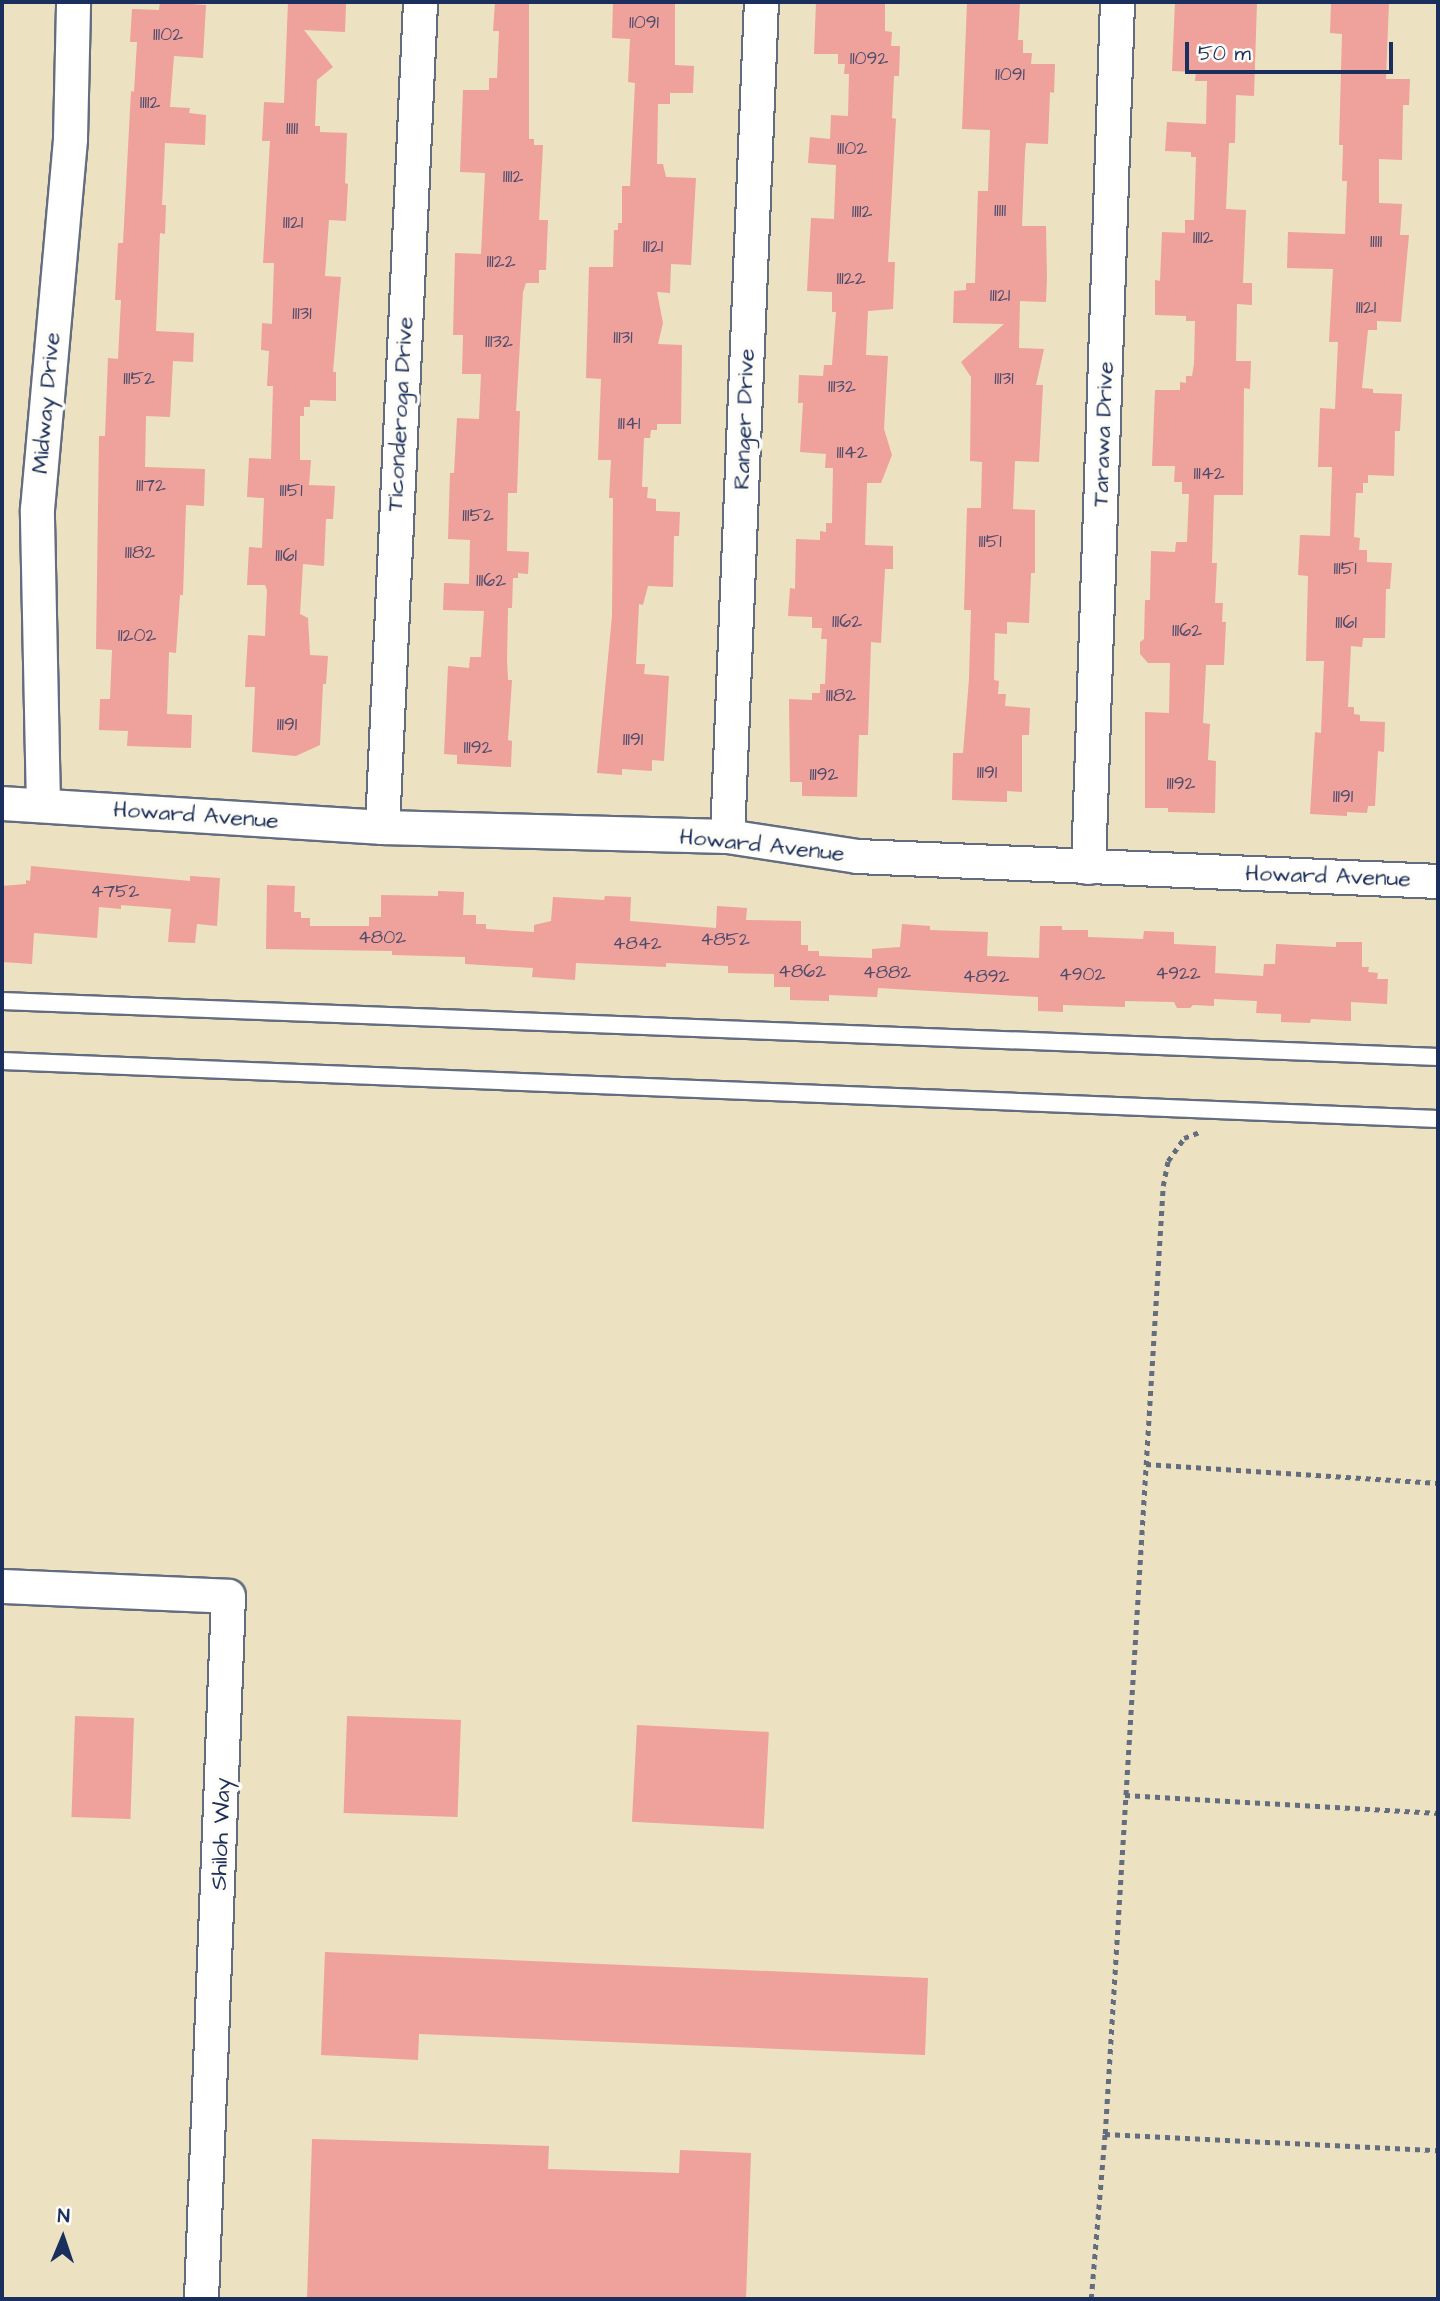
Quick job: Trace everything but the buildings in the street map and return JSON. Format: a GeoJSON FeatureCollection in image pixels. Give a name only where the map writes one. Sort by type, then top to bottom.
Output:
{"type":"FeatureCollection","features":[{"type":"Feature","properties":{"kind":"street","name":"Midway Drive"},"geometry":{"type":"LineString","coordinates":[[43,806],[37,509],[70,138],[73,2]]}},
{"type":"Feature","properties":{"kind":"street","name":"Ticonderoga Drive"},"geometry":{"type":"LineString","coordinates":[[382,827],[420,2]]}},
{"type":"Feature","properties":{"kind":"street","name":"Ranger Drive"},"geometry":{"type":"LineString","coordinates":[[727,836],[761,2]]}},
{"type":"Feature","properties":{"kind":"street","name":"Tarawa Drive"},"geometry":{"type":"LineString","coordinates":[[1088,867],[1117,2]]}},
{"type":"Feature","properties":{"kind":"street","name":"Howard Avenue"},"geometry":{"type":"LineString","coordinates":[[2,803],[382,827],[727,836],[858,856],[1438,881]]}},
{"type":"Feature","properties":{"kind":"street","name":"Shiloh Way"},"geometry":{"type":"LineString","coordinates":[[2,1586],[228,1596],[201,2299]]}},
{"type":"Feature","properties":{"kind":"lane"},"geometry":{"type":"LineString","coordinates":[[2,1001],[1438,1057]]}},
{"type":"Feature","properties":{"kind":"lane"},"geometry":{"type":"LineString","coordinates":[[2,1061],[1438,1119]]}},
{"type":"Feature","properties":{"kind":"path"},"geometry":{"type":"LineString","coordinates":[[1091,2299],[1105,2134],[1163,1186],[1168,1161],[1184,1138],[1202,1131]]}},
{"type":"Feature","properties":{"kind":"path"},"geometry":{"type":"LineString","coordinates":[[1146,1464],[1438,1483]]}},
{"type":"Feature","properties":{"kind":"path"},"geometry":{"type":"LineString","coordinates":[[1125,1795],[1438,1814]]}},
{"type":"Feature","properties":{"kind":"path"},"geometry":{"type":"LineString","coordinates":[[1105,2134],[1438,2150]]}}]}
